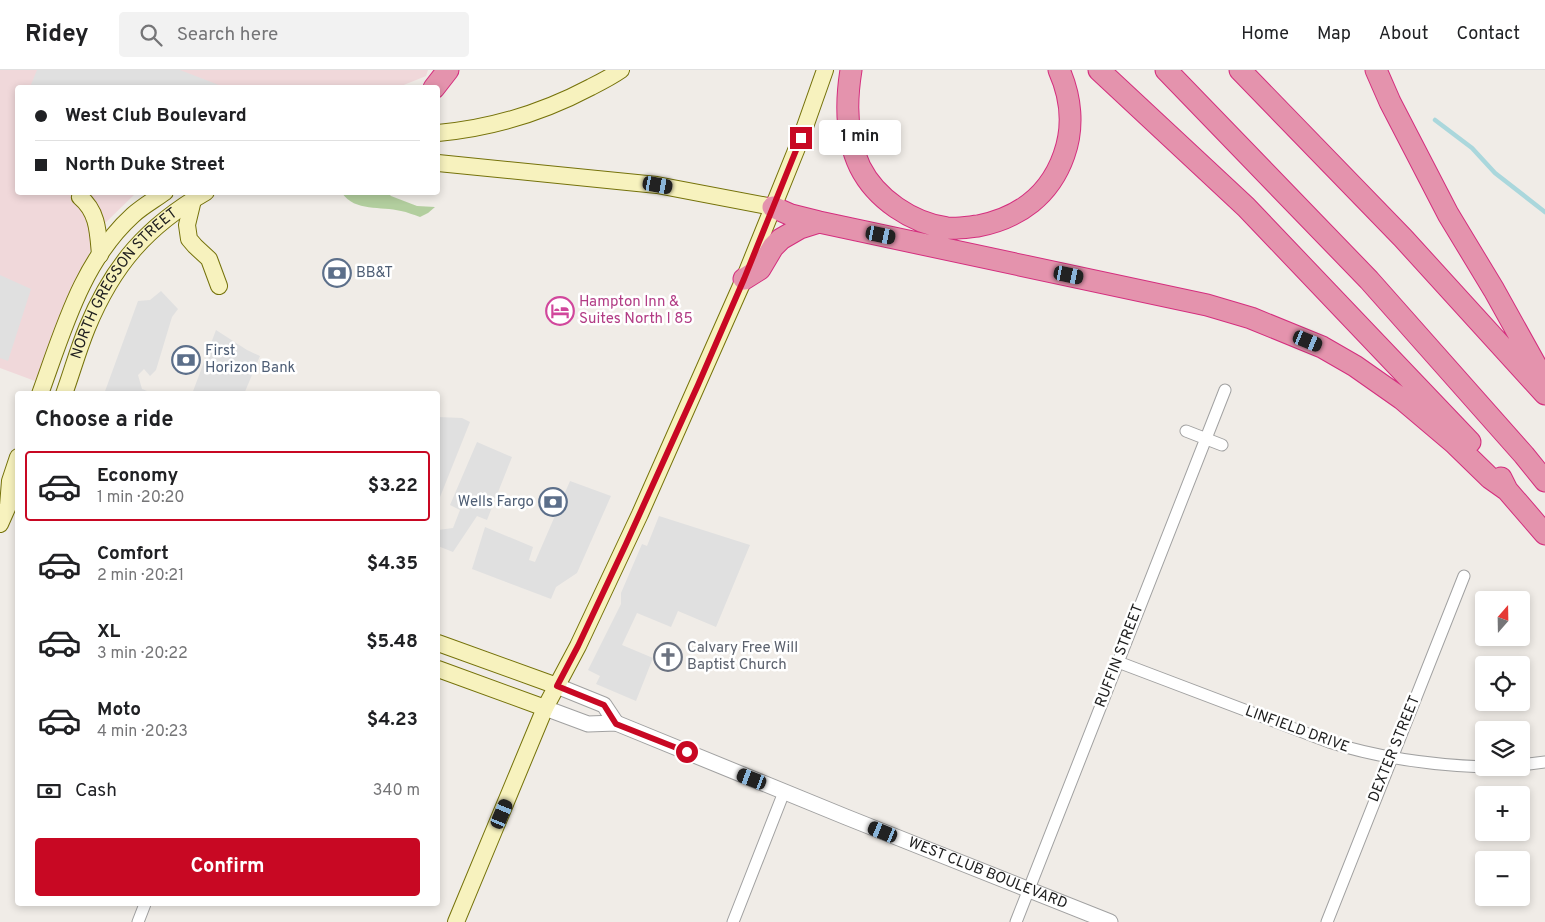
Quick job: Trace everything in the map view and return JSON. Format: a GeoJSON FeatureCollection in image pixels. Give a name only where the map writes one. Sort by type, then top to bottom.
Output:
{"type":"FeatureCollection","features":[{"type":"Feature","properties":{"kind":"highway"},"geometry":{"type":"LineString","coordinates":[[436,85],[448,70]]}},
{"type":"Feature","properties":{"kind":"highway"},"geometry":{"type":"LineString","coordinates":[[851,70],[849,122],[853,149],[860,167],[877,190],[904,213],[948,228],[972,227],[991,223],[1009,216],[1032,202],[1055,176],[1066,148],[1069,133],[1069,98],[1059,70]]}},
{"type":"Feature","properties":{"kind":"highway"},"geometry":{"type":"LineString","coordinates":[[1099,70],[1246,207],[1498,472],[1508,490],[1545,534]]}},
{"type":"Feature","properties":{"kind":"highway"},"geometry":{"type":"LineString","coordinates":[[1166,70],[1369,280],[1545,481]]}},
{"type":"Feature","properties":{"kind":"highway"},"geometry":{"type":"LineString","coordinates":[[1240,70],[1403,238],[1545,394]]}},
{"type":"Feature","properties":{"kind":"highway"},"geometry":{"type":"LineString","coordinates":[[1376,70],[1390,102],[1448,214],[1494,290],[1545,382]]}},
{"type":"Feature","properties":{"kind":"highway"},"geometry":{"type":"LineString","coordinates":[[774,207],[792,215],[820,222],[1207,304],[1258,321],[1322,346],[1356,366],[1402,399],[1490,478],[1508,490]]}},
{"type":"Feature","properties":{"kind":"highway"},"geometry":{"type":"LineString","coordinates":[[744,279],[760,269],[773,247],[781,239],[800,228],[820,222]]}},
{"type":"Feature","properties":{"kind":"main road"},"geometry":{"type":"LineString","coordinates":[[440,133],[491,126],[520,118],[570,98],[621,70]]}},
{"type":"Feature","properties":{"kind":"main road"},"geometry":{"type":"LineString","coordinates":[[456,922],[545,708],[578,646],[640,514],[744,279],[801,138],[825,70]]}},
{"type":"Feature","properties":{"kind":"main road"},"geometry":{"type":"LineString","coordinates":[[440,163],[648,184],[774,207]]}},
{"type":"Feature","properties":{"kind":"main road"},"geometry":{"type":"LineString","coordinates":[[81,195],[80,197],[88,203],[97,221],[100,255]]}},
{"type":"Feature","properties":{"kind":"main road","name":"NORTH GREGSON STREET"},"geometry":{"type":"LineString","coordinates":[[41,391],[67,320],[87,276],[117,232],[134,215],[161,195]]}},
{"type":"Feature","properties":{"kind":"main road"},"geometry":{"type":"LineString","coordinates":[[200,196],[187,226],[190,239],[209,259],[219,286]]}},
{"type":"Feature","properties":{"kind":"main road","name":"NORTH GREGSON STREET"},"geometry":{"type":"LineString","coordinates":[[65,391],[87,328],[121,264],[163,220],[200,196]]}},
{"type":"Feature","properties":{"kind":"main road"},"geometry":{"type":"LineString","coordinates":[[0,524],[11,504],[9,480],[15,465]]}},
{"type":"Feature","properties":{"kind":"main road"},"geometry":{"type":"LineString","coordinates":[[440,644],[557,686]]}},
{"type":"Feature","properties":{"kind":"main road","name":"WEST CLUB BOULEVARD"},"geometry":{"type":"LineString","coordinates":[[440,670],[545,708]]}},
{"type":"Feature","properties":{"kind":"street","name":"RUFFIN STREET"},"geometry":{"type":"LineString","coordinates":[[1016,922],[1225,390]]}},
{"type":"Feature","properties":{"kind":"street"},"geometry":{"type":"LineString","coordinates":[[1186,431],[1222,445]]}},
{"type":"Feature","properties":{"kind":"street","name":"DEXTER STREET"},"geometry":{"type":"LineString","coordinates":[[1327,922],[1464,576]]}},
{"type":"Feature","properties":{"kind":"street","name":"LINFIELD DRIVE"},"geometry":{"type":"LineString","coordinates":[[1118,662],[1355,751],[1391,758],[1475,767]]}},
{"type":"Feature","properties":{"kind":"street"},"geometry":{"type":"LineString","coordinates":[[557,686],[604,705],[616,724]]}},
{"type":"Feature","properties":{"kind":"street","name":"WEST CLUB BOULEVARD"},"geometry":{"type":"LineString","coordinates":[[545,708],[588,724],[616,724],[1110,922]]}},
{"type":"Feature","properties":{"kind":"street"},"geometry":{"type":"LineString","coordinates":[[1530,763],[1545,762]]}},
{"type":"Feature","properties":{"kind":"street"},"geometry":{"type":"LineString","coordinates":[[733,922],[784,792]]}},
{"type":"Feature","properties":{"kind":"street"},"geometry":{"type":"LineString","coordinates":[[138,922],[145,906]]}},
{"type":"Feature","properties":{"kind":"shaded area"},"geometry":{"type":"Polygon","coordinates":[[[0,70],[428,70],[426,76],[404,85],[15,85],[15,195],[134,195],[100,228],[35,381],[0,368],[0,70]]]}},
{"type":"Feature","properties":{"kind":"shaded area"},"geometry":{"type":"Polygon","coordinates":[[[37,70],[180,70],[219,85],[31,85],[37,70]]]}},
{"type":"Feature","properties":{"kind":"shaded area"},"geometry":{"type":"Polygon","coordinates":[[[0,275],[31,289],[8,361],[0,358],[0,275]]]}},
{"type":"Feature","properties":{"kind":"shaded area"},"geometry":{"type":"Polygon","coordinates":[[[161,291],[178,309],[172,317],[156,370],[150,376],[144,369],[138,375],[142,389],[147,391],[105,391],[138,301],[150,300],[161,291]]]}},
{"type":"Feature","properties":{"kind":"shaded area"},"geometry":{"type":"Polygon","coordinates":[[[216,330],[260,356],[245,391],[193,391],[216,330]]]}},
{"type":"Feature","properties":{"kind":"shaded area"},"geometry":{"type":"Polygon","coordinates":[[[440,417],[462,418],[470,422],[440,497],[440,417]]]}},
{"type":"Feature","properties":{"kind":"shaded area"},"geometry":{"type":"Polygon","coordinates":[[[477,442],[512,457],[487,520],[477,516],[453,552],[440,547],[440,530],[453,528],[460,510],[450,505],[477,442]]]}},
{"type":"Feature","properties":{"kind":"shaded area"},"geometry":{"type":"Polygon","coordinates":[[[570,481],[611,496],[577,573],[556,587],[551,599],[472,569],[485,527],[533,547],[529,560],[535,562],[570,481]]]}},
{"type":"Feature","properties":{"kind":"shaded area"},"geometry":{"type":"Polygon","coordinates":[[[659,516],[750,545],[716,627],[678,611],[671,627],[637,613],[622,645],[653,658],[636,701],[596,684],[600,676],[588,670],[621,604],[621,593],[642,544],[647,546],[659,516]]]}},
{"type":"Feature","properties":{"kind":"green space"},"geometry":{"type":"Polygon","coordinates":[[[344,195],[390,195],[417,206],[435,207],[420,217],[401,211],[361,206],[347,199],[344,195]]]}},
{"type":"Feature","properties":{"kind":"waterway"},"geometry":{"type":"LineString","coordinates":[[1435,120],[1472,148],[1495,173],[1545,212]]}},
{"type":"Feature","properties":{"kind":"place","name":"BB&T"},"geometry":{"type":"Point","coordinates":[337,273]}},
{"type":"Feature","properties":{"kind":"place","name":"Hampton Inn & Suites North I 85"},"geometry":{"type":"Point","coordinates":[560,311]}},
{"type":"Feature","properties":{"kind":"place","name":"First Horizon Bank"},"geometry":{"type":"Point","coordinates":[186,360]}},
{"type":"Feature","properties":{"kind":"place","name":"Wells Fargo"},"geometry":{"type":"Point","coordinates":[553,502]}},
{"type":"Feature","properties":{"kind":"place","name":"Calvary Free Will Baptist Church"},"geometry":{"type":"Point","coordinates":[668,657]}},
{"type":"Feature","properties":{"kind":"route"},"geometry":{"type":"LineString","coordinates":[[687,752],[616,724],[604,705],[557,686],[626,544],[698,385],[768,222],[801,138]]}}]}
